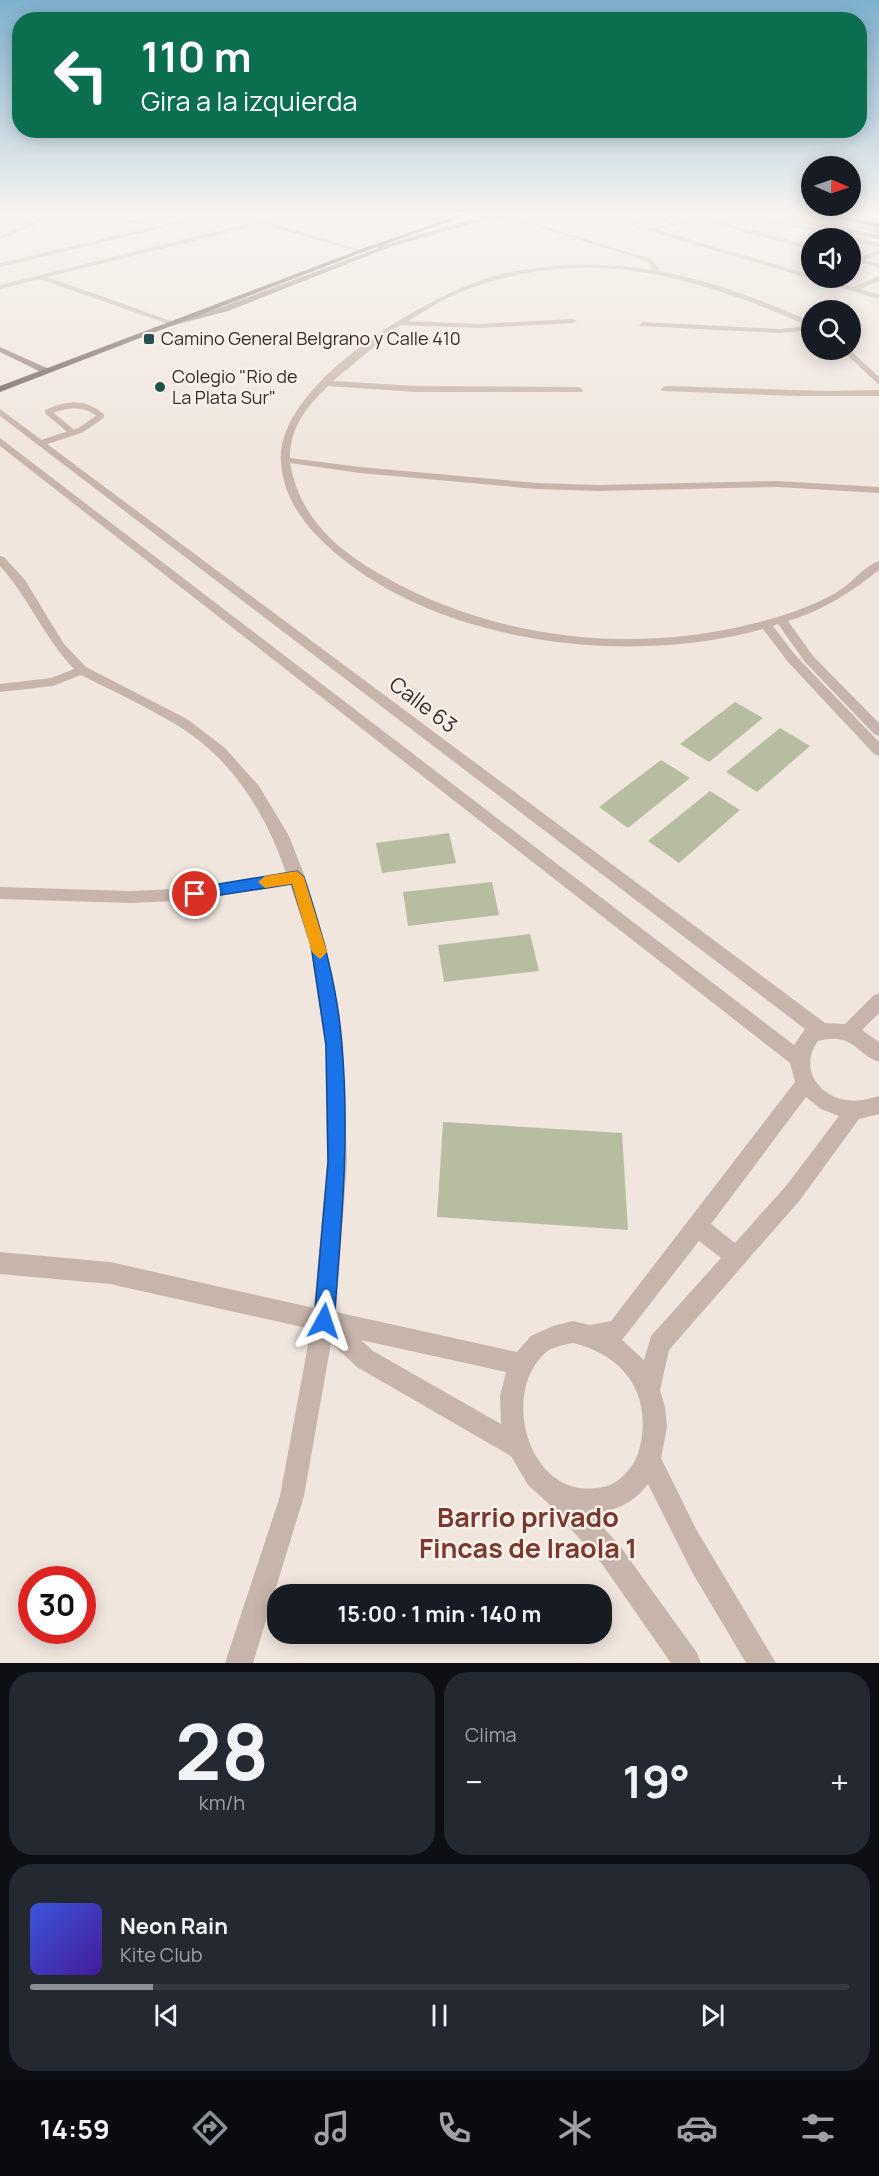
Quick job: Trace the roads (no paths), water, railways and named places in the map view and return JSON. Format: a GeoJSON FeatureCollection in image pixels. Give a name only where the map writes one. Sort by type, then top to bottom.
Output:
{"type":"FeatureCollection","features":[{"type":"Feature","properties":{"kind":"main road"},"geometry":{"type":"LineString","coordinates":[[0,389],[264,289]]}},
{"type":"Feature","properties":{"kind":"street"},"geometry":{"type":"LineString","coordinates":[[72,289],[171,324],[225,309],[278,289]]}},
{"type":"Feature","properties":{"kind":"street"},"geometry":{"type":"LineString","coordinates":[[467,289],[445,297],[398,322],[369,341],[301,409],[291,424],[285,438],[289,486],[316,529],[348,560],[403,591],[472,621],[549,638],[601,641],[695,636],[766,625],[808,611],[845,592],[867,577],[879,564]]}},
{"type":"Feature","properties":{"kind":"street"},"geometry":{"type":"LineString","coordinates":[[727,289],[755,298],[801,321]]}},
{"type":"Feature","properties":{"kind":"street"},"geometry":{"type":"LineString","coordinates":[[854,289],[879,297]]}},
{"type":"Feature","properties":{"kind":"street"},"geometry":{"type":"LineString","coordinates":[[398,322],[479,326],[573,321]]}},
{"type":"Feature","properties":{"kind":"street"},"geometry":{"type":"LineString","coordinates":[[642,324],[780,331],[801,328]]}},
{"type":"Feature","properties":{"kind":"street"},"geometry":{"type":"LineString","coordinates":[[0,349],[46,371]]}},
{"type":"Feature","properties":{"kind":"street"},"geometry":{"type":"LineString","coordinates":[[856,360],[879,382]]}},
{"type":"Feature","properties":{"kind":"street"},"geometry":{"type":"LineString","coordinates":[[326,383],[416,389],[579,390]]}},
{"type":"Feature","properties":{"kind":"street"},"geometry":{"type":"LineString","coordinates":[[665,389],[734,389],[836,396],[879,393]]}},
{"type":"Feature","properties":{"kind":"street","name":"Calle 63"},"geometry":{"type":"LineString","coordinates":[[0,412],[822,1030]]}},
{"type":"Feature","properties":{"kind":"street"},"geometry":{"type":"LineString","coordinates":[[0,441],[798,1059],[806,1083],[826,1102],[853,1112],[868,1111],[879,1105]]}},
{"type":"Feature","properties":{"kind":"street"},"geometry":{"type":"LineString","coordinates":[[286,460],[360,470],[537,486],[598,488],[777,484],[879,490]]}},
{"type":"Feature","properties":{"kind":"street"},"geometry":{"type":"LineString","coordinates":[[0,559],[19,580],[59,646],[82,670],[182,722],[220,751],[254,790],[281,836],[297,877],[318,945],[334,1045],[337,1162],[324,1321],[292,1496],[239,1663]]}},
{"type":"Feature","properties":{"kind":"street"},"geometry":{"type":"LineString","coordinates":[[781,620],[809,659],[879,730]]}},
{"type":"Feature","properties":{"kind":"street"},"geometry":{"type":"LineString","coordinates":[[766,625],[792,659],[879,751]]}},
{"type":"Feature","properties":{"kind":"street"},"geometry":{"type":"LineString","coordinates":[[0,688],[53,682],[82,670]]}},
{"type":"Feature","properties":{"kind":"street"},"geometry":{"type":"LineString","coordinates":[[0,893],[142,897],[195,894],[297,877]]}},
{"type":"Feature","properties":{"kind":"street"},"geometry":{"type":"LineString","coordinates":[[849,1032],[879,1000]]}},
{"type":"Feature","properties":{"kind":"street"},"geometry":{"type":"LineString","coordinates":[[798,1059],[805,1040],[822,1030],[849,1032],[866,1042],[879,1054]]}},
{"type":"Feature","properties":{"kind":"street"},"geometry":{"type":"LineString","coordinates":[[687,1663],[611,1555],[553,1491],[532,1472],[517,1447],[511,1418],[512,1390],[521,1364],[535,1347],[552,1337],[573,1332],[593,1335],[617,1331],[806,1083]]}},
{"type":"Feature","properties":{"kind":"street"},"geometry":{"type":"LineString","coordinates":[[648,1390],[659,1344],[793,1193],[853,1112]]}},
{"type":"Feature","properties":{"kind":"street"},"geometry":{"type":"LineString","coordinates":[[697,1226],[736,1257]]}},
{"type":"Feature","properties":{"kind":"street"},"geometry":{"type":"LineString","coordinates":[[0,1263],[110,1273],[521,1364]]}},
{"type":"Feature","properties":{"kind":"street"},"geometry":{"type":"LineString","coordinates":[[324,1321],[365,1359],[517,1447]]}},
{"type":"Feature","properties":{"kind":"street"},"geometry":{"type":"LineString","coordinates":[[553,1491],[575,1501],[598,1503],[620,1495],[637,1480],[649,1459],[654,1425],[648,1390],[635,1365],[615,1346],[593,1335]]}},
{"type":"Feature","properties":{"kind":"street"},"geometry":{"type":"LineString","coordinates":[[649,1459],[664,1496],[732,1616],[762,1663]]}},
{"type":"Feature","properties":{"kind":"lane"},"geometry":{"type":"LineString","coordinates":[[41,443],[72,432],[97,422],[101,416],[94,409],[78,404],[48,412],[72,432]]}},
{"type":"Feature","properties":{"kind":"place","name":"Camino General Belgrano y Calle 410"},"geometry":{"type":"Point","coordinates":[149,339]}},
{"type":"Feature","properties":{"kind":"place","name":"Colegio \"Rio de La Plata Sur\""},"geometry":{"type":"Point","coordinates":[160,387]}},
{"type":"Feature","properties":{"kind":"district","name":"Barrio privado Fincas de Iraola 1"},"geometry":{"type":"Point","coordinates":[528,1534]}}]}
